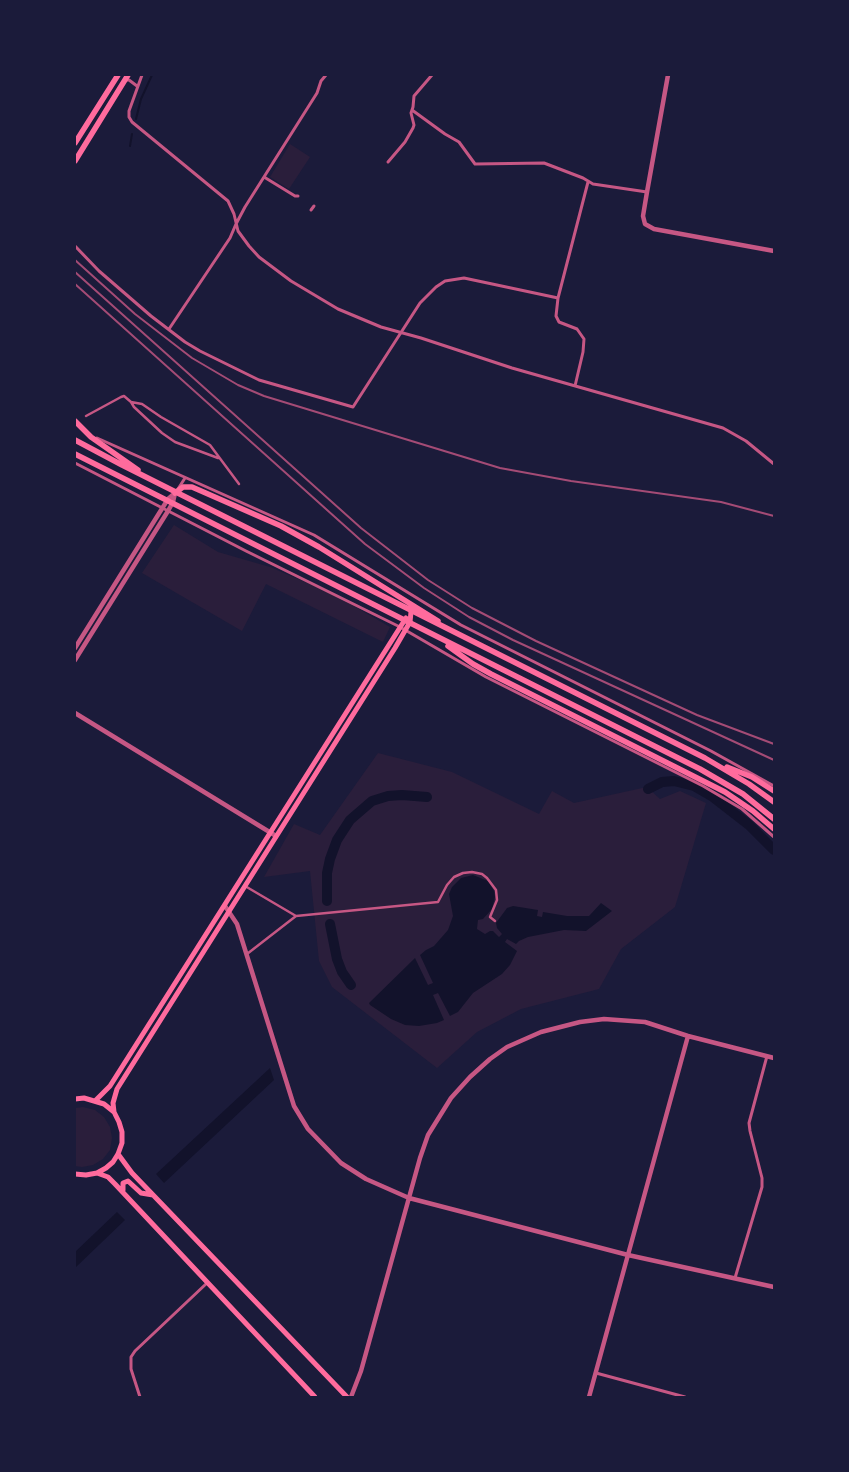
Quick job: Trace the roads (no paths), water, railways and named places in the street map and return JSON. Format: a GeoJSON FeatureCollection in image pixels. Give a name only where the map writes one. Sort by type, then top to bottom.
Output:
{"type":"FeatureCollection","features":[{"type":"Feature","properties":{"kind":"main road"},"geometry":{"type":"LineString","coordinates":[[75,143],[118,75]]}},
{"type":"Feature","properties":{"kind":"main road"},"geometry":{"type":"LineString","coordinates":[[75,161],[126,78]]}},
{"type":"Feature","properties":{"kind":"main road"},"geometry":{"type":"LineString","coordinates":[[75,421],[100,443],[168,488]]}},
{"type":"Feature","properties":{"kind":"main road"},"geometry":{"type":"LineString","coordinates":[[76,441],[722,767],[749,784],[774,804]]}},
{"type":"Feature","properties":{"kind":"main road"},"geometry":{"type":"LineString","coordinates":[[76,441],[175,494],[685,750],[736,777],[774,804]]}},
{"type":"Feature","properties":{"kind":"main road"},"geometry":{"type":"LineString","coordinates":[[75,452],[717,776],[744,792],[774,818]]}},
{"type":"Feature","properties":{"kind":"main road"},"geometry":{"type":"LineString","coordinates":[[75,452],[730,786]]}},
{"type":"Feature","properties":{"kind":"main road"},"geometry":{"type":"LineString","coordinates":[[175,494],[183,486],[194,488],[302,537],[482,646]]}},
{"type":"Feature","properties":{"kind":"main road"},"geometry":{"type":"LineString","coordinates":[[96,1100],[110,1086],[270,832],[408,620],[411,612]]}},
{"type":"Feature","properties":{"kind":"main road"},"geometry":{"type":"LineString","coordinates":[[408,620],[491,674],[734,798],[758,814],[774,829]]}},
{"type":"Feature","properties":{"kind":"main road"},"geometry":{"type":"LineString","coordinates":[[76,1174],[97,1173],[113,1162],[118,1154],[122,1143],[122,1132],[114,1112],[113,1103],[117,1089],[276,836],[402,629]]}},
{"type":"Feature","properties":{"kind":"main road"},"geometry":{"type":"LineString","coordinates":[[685,750],[748,775],[774,790]]}},
{"type":"Feature","properties":{"kind":"main road"},"geometry":{"type":"LineString","coordinates":[[660,760],[715,778],[730,786],[774,818]]}},
{"type":"Feature","properties":{"kind":"main road"},"geometry":{"type":"LineString","coordinates":[[75,1099],[96,1100],[114,1112]]}},
{"type":"Feature","properties":{"kind":"main road"},"geometry":{"type":"LineString","coordinates":[[118,1154],[132,1173],[349,1397]]}},
{"type":"Feature","properties":{"kind":"main road"},"geometry":{"type":"LineString","coordinates":[[97,1173],[108,1177],[125,1194],[315,1397]]}},
{"type":"Feature","properties":{"kind":"main road"},"geometry":{"type":"LineString","coordinates":[[125,1194],[122,1185],[128,1181],[141,1193],[154,1195]]}},
{"type":"Feature","properties":{"kind":"street"},"geometry":{"type":"LineString","coordinates":[[142,75],[129,111],[129,117],[132,122],[228,201],[234,214],[238,231],[249,246],[259,257],[291,281],[338,309],[376,326],[723,428],[746,441],[774,464]]}},
{"type":"Feature","properties":{"kind":"street"},"geometry":{"type":"LineString","coordinates":[[169,329],[230,238],[236,224],[317,93],[321,81],[326,75]]}},
{"type":"Feature","properties":{"kind":"street"},"geometry":{"type":"LineString","coordinates":[[388,162],[405,142],[413,128],[411,113],[414,96],[432,75]]}},
{"type":"Feature","properties":{"kind":"street"},"geometry":{"type":"LineString","coordinates":[[668,75],[643,216],[644,224],[648,227],[774,251]]}},
{"type":"Feature","properties":{"kind":"street"},"geometry":{"type":"LineString","coordinates":[[126,78],[137,86]]}},
{"type":"Feature","properties":{"kind":"street"},"geometry":{"type":"LineString","coordinates":[[412,110],[459,142],[475,164],[544,164],[583,178],[593,184],[647,192]]}},
{"type":"Feature","properties":{"kind":"street"},"geometry":{"type":"LineString","coordinates":[[264,177],[296,198]]}},
{"type":"Feature","properties":{"kind":"street"},"geometry":{"type":"LineString","coordinates":[[575,386],[584,339],[578,330],[557,319],[556,316],[558,298],[588,182]]}},
{"type":"Feature","properties":{"kind":"street"},"geometry":{"type":"LineString","coordinates":[[311,210],[314,206]]}},
{"type":"Feature","properties":{"kind":"street"},"geometry":{"type":"LineString","coordinates":[[75,246],[123,292],[200,351],[259,380],[353,408],[425,297],[438,285],[451,279],[464,278],[558,298]]}},
{"type":"Feature","properties":{"kind":"street"},"geometry":{"type":"LineString","coordinates":[[86,416],[124,396],[162,433],[175,442],[219,459]]}},
{"type":"Feature","properties":{"kind":"street"},"geometry":{"type":"LineString","coordinates":[[131,402],[142,404],[210,445],[239,484]]}},
{"type":"Feature","properties":{"kind":"street"},"geometry":{"type":"LineString","coordinates":[[75,426],[114,447],[314,535],[478,634],[710,751],[774,786]]}},
{"type":"Feature","properties":{"kind":"street"},"geometry":{"type":"LineString","coordinates":[[75,463],[402,629],[486,677],[712,791],[747,813],[774,837]]}},
{"type":"Feature","properties":{"kind":"street"},"geometry":{"type":"LineString","coordinates":[[75,648],[144,537],[185,478]]}},
{"type":"Feature","properties":{"kind":"street"},"geometry":{"type":"LineString","coordinates":[[75,660],[168,511],[170,501]]}},
{"type":"Feature","properties":{"kind":"street"},"geometry":{"type":"LineString","coordinates":[[144,537],[148,537],[149,541]]}},
{"type":"Feature","properties":{"kind":"street"},"geometry":{"type":"LineString","coordinates":[[411,612],[419,599]]}},
{"type":"Feature","properties":{"kind":"street"},"geometry":{"type":"LineString","coordinates":[[75,713],[276,836]]}},
{"type":"Feature","properties":{"kind":"street"},"geometry":{"type":"LineString","coordinates":[[247,954],[296,916],[438,902],[447,884],[463,872],[482,874],[496,890],[497,900],[490,918],[495,921]]}},
{"type":"Feature","properties":{"kind":"street"},"geometry":{"type":"LineString","coordinates":[[245,886],[296,916]]}},
{"type":"Feature","properties":{"kind":"street"},"geometry":{"type":"LineString","coordinates":[[225,906],[237,924],[294,1106],[308,1129],[341,1163],[366,1179],[409,1198],[628,1255],[774,1287]]}},
{"type":"Feature","properties":{"kind":"street"},"geometry":{"type":"LineString","coordinates":[[349,1397],[361,1371],[428,1135],[451,1098],[490,1059],[508,1047],[541,1032],[561,1026],[604,1019],[645,1022],[688,1036],[774,1058]]}},
{"type":"Feature","properties":{"kind":"street"},"geometry":{"type":"LineString","coordinates":[[589,1397],[688,1036]]}},
{"type":"Feature","properties":{"kind":"street"},"geometry":{"type":"LineString","coordinates":[[735,1278],[762,1187],[762,1178],[749,1123],[768,1056]]}},
{"type":"Feature","properties":{"kind":"street"},"geometry":{"type":"LineString","coordinates":[[140,1397],[131,1369],[131,1357],[207,1282]]}},
{"type":"Feature","properties":{"kind":"street"},"geometry":{"type":"LineString","coordinates":[[596,1373],[684,1397]]}},
{"type":"Feature","properties":{"kind":"waterway"},"geometry":{"type":"LineString","coordinates":[[136,119],[141,99],[152,75]]}},
{"type":"Feature","properties":{"kind":"waterway"},"geometry":{"type":"LineString","coordinates":[[130,146],[132,134]]}},
{"type":"Feature","properties":{"kind":"waterway"},"geometry":{"type":"LineString","coordinates":[[648,789],[662,782],[674,781],[694,786],[713,797],[749,825],[774,850]]}},
{"type":"Feature","properties":{"kind":"waterway"},"geometry":{"type":"LineString","coordinates":[[327,901],[327,873],[330,859],[337,840],[350,820],[372,801],[388,796],[427,797]]}},
{"type":"Feature","properties":{"kind":"waterway"},"geometry":{"type":"LineString","coordinates":[[330,924],[337,959],[342,972],[351,985]]}},
{"type":"Feature","properties":{"kind":"railway"},"geometry":{"type":"LineString","coordinates":[[75,260],[135,314],[192,358],[238,385],[264,396],[500,468],[571,481],[721,502],[774,516]]}},
{"type":"Feature","properties":{"kind":"railway"},"geometry":{"type":"LineString","coordinates":[[75,272],[361,528],[428,580],[472,608],[536,641],[697,715],[774,744]]}},
{"type":"Feature","properties":{"kind":"railway"},"geometry":{"type":"LineString","coordinates":[[75,284],[365,544],[424,588],[469,617],[513,640],[774,760]]}}]}
